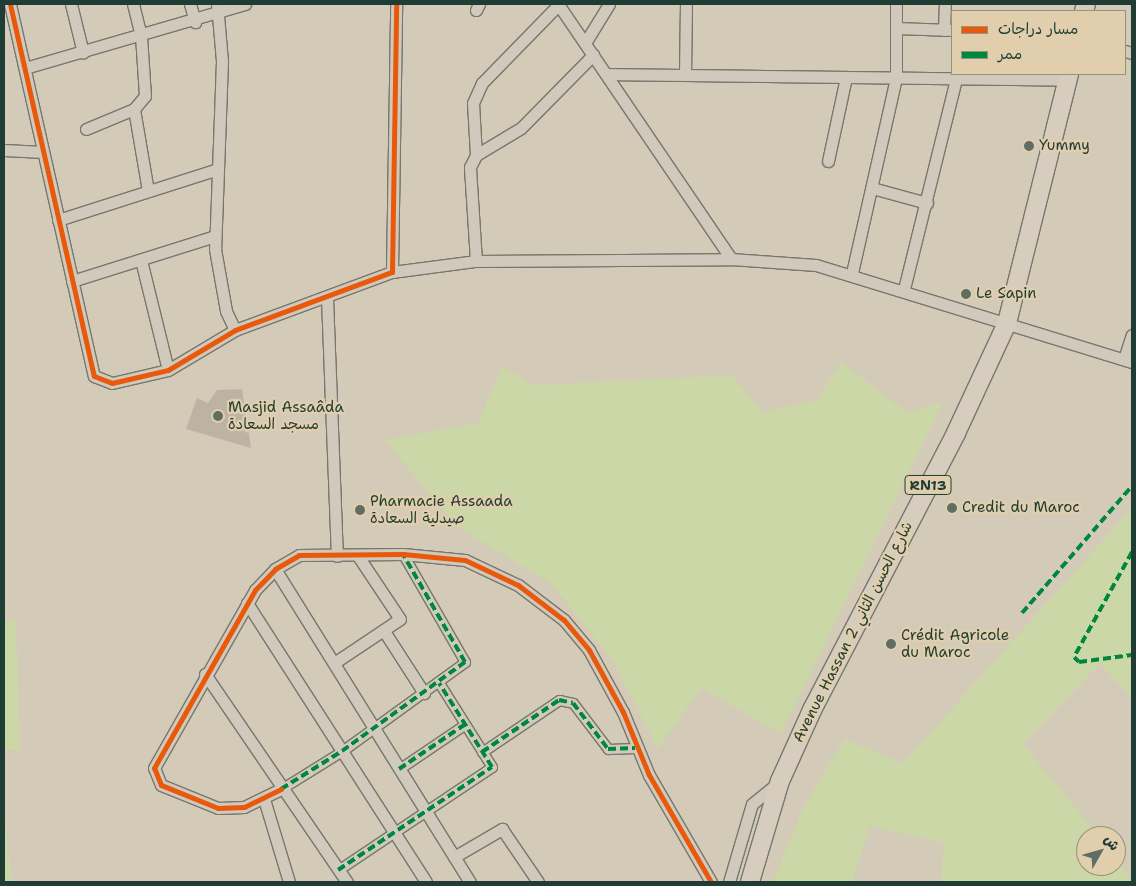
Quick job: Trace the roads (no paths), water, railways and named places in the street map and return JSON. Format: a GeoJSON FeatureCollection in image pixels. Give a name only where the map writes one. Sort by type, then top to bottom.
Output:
{"type":"FeatureCollection","features":[{"type":"Feature","properties":{"kind":"main road","name":"Avenue Hassan 2 شارع الحسن الثاني"},"geometry":{"type":"LineString","coordinates":[[750,882],[780,781],[1007,322],[1069,77]]}},
{"type":"Feature","properties":{"kind":"street"},"geometry":{"type":"LineString","coordinates":[[10,4],[94,376],[117,383],[168,370],[234,330],[327,298],[392,272],[476,261],[731,259],[816,265],[852,273],[1128,360],[1132,335]]}},
{"type":"Feature","properties":{"kind":"street"},"geometry":{"type":"LineString","coordinates":[[71,4],[83,53]]}},
{"type":"Feature","properties":{"kind":"street"},"geometry":{"type":"LineString","coordinates":[[86,129],[134,109],[147,89],[141,36],[133,4]]}},
{"type":"Feature","properties":{"kind":"street"},"geometry":{"type":"LineString","coordinates":[[190,4],[195,22]]}},
{"type":"Feature","properties":{"kind":"street"},"geometry":{"type":"LineString","coordinates":[[25,68],[195,22],[218,9],[246,4]]}},
{"type":"Feature","properties":{"kind":"street"},"geometry":{"type":"LineString","coordinates":[[392,272],[396,4]]}},
{"type":"Feature","properties":{"kind":"street"},"geometry":{"type":"LineString","coordinates":[[476,261],[470,167],[476,155],[473,103],[482,83],[558,4],[731,259]]}},
{"type":"Feature","properties":{"kind":"street"},"geometry":{"type":"LineString","coordinates":[[585,43],[610,4]]}},
{"type":"Feature","properties":{"kind":"street"},"geometry":{"type":"LineString","coordinates":[[685,75],[686,4]]}},
{"type":"Feature","properties":{"kind":"street"},"geometry":{"type":"LineString","coordinates":[[852,273],[896,78],[896,4]]}},
{"type":"Feature","properties":{"kind":"street"},"geometry":{"type":"LineString","coordinates":[[896,28],[948,30],[945,4]]}},
{"type":"Feature","properties":{"kind":"street"},"geometry":{"type":"LineString","coordinates":[[218,9],[218,169],[215,236],[218,274],[234,330]]}},
{"type":"Feature","properties":{"kind":"street"},"geometry":{"type":"LineString","coordinates":[[476,155],[521,128],[593,55]]}},
{"type":"Feature","properties":{"kind":"street"},"geometry":{"type":"LineString","coordinates":[[607,74],[956,79],[1069,77]]}},
{"type":"Feature","properties":{"kind":"street"},"geometry":{"type":"LineString","coordinates":[[828,161],[846,77]]}},
{"type":"Feature","properties":{"kind":"street"},"geometry":{"type":"LineString","coordinates":[[904,289],[927,203],[956,79]]}},
{"type":"Feature","properties":{"kind":"street"},"geometry":{"type":"LineString","coordinates":[[134,109],[148,191]]}},
{"type":"Feature","properties":{"kind":"street"},"geometry":{"type":"LineString","coordinates":[[4,150],[43,152]]}},
{"type":"Feature","properties":{"kind":"street"},"geometry":{"type":"LineString","coordinates":[[58,220],[218,169]]}},
{"type":"Feature","properties":{"kind":"street"},"geometry":{"type":"LineString","coordinates":[[872,188],[927,203]]}},
{"type":"Feature","properties":{"kind":"street"},"geometry":{"type":"LineString","coordinates":[[72,281],[215,236]]}},
{"type":"Feature","properties":{"kind":"street"},"geometry":{"type":"LineString","coordinates":[[141,260],[168,370]]}},
{"type":"Feature","properties":{"kind":"street"},"geometry":{"type":"LineString","coordinates":[[327,298],[337,556]]}},
{"type":"Feature","properties":{"kind":"street"},"geometry":{"type":"LineString","coordinates":[[403,554],[465,662],[439,683],[342,752],[264,800],[218,808],[161,785],[154,768],[205,674],[247,603],[275,569],[299,555],[358,556],[403,554],[465,560],[518,585],[564,620],[608,679],[635,748],[712,882]]}},
{"type":"Feature","properties":{"kind":"street"},"geometry":{"type":"LineString","coordinates":[[334,662],[384,631],[398,616],[358,556]]}},
{"type":"Feature","properties":{"kind":"street"},"geometry":{"type":"LineString","coordinates":[[275,569],[470,882]]}},
{"type":"Feature","properties":{"kind":"street"},"geometry":{"type":"LineString","coordinates":[[247,603],[426,882]]}},
{"type":"Feature","properties":{"kind":"street"},"geometry":{"type":"LineString","coordinates":[[384,631],[424,693]]}},
{"type":"Feature","properties":{"kind":"street"},"geometry":{"type":"LineString","coordinates":[[205,674],[281,789],[347,882]]}},
{"type":"Feature","properties":{"kind":"street"},"geometry":{"type":"LineString","coordinates":[[338,870],[492,767],[439,683]]}},
{"type":"Feature","properties":{"kind":"street"},"geometry":{"type":"LineString","coordinates":[[482,752],[559,700],[573,703],[608,749],[635,748]]}},
{"type":"Feature","properties":{"kind":"street"},"geometry":{"type":"LineString","coordinates":[[399,769],[464,725]]}},
{"type":"Feature","properties":{"kind":"street"},"geometry":{"type":"LineString","coordinates":[[730,882],[752,804],[780,781]]}},
{"type":"Feature","properties":{"kind":"street"},"geometry":{"type":"LineString","coordinates":[[264,800],[289,882]]}},
{"type":"Feature","properties":{"kind":"street"},"geometry":{"type":"LineString","coordinates":[[454,857],[502,829],[538,882]]}},
{"type":"Feature","properties":{"kind":"place","name":"Yummy"},"geometry":{"type":"Point","coordinates":[1029,146]}},
{"type":"Feature","properties":{"kind":"place","name":"Le Sapin"},"geometry":{"type":"Point","coordinates":[966,294]}},
{"type":"Feature","properties":{"kind":"place","name":"Masjid Assaâda مسجد السعادة"},"geometry":{"type":"Point","coordinates":[218,416]}},
{"type":"Feature","properties":{"kind":"place","name":"Credit du Maroc"},"geometry":{"type":"Point","coordinates":[952,508]}},
{"type":"Feature","properties":{"kind":"place","name":"Pharmacie Assaada صيدلية السعادة"},"geometry":{"type":"Point","coordinates":[360,510]}},
{"type":"Feature","properties":{"kind":"place","name":"Crédit Agricole du Maroc"},"geometry":{"type":"Point","coordinates":[891,644]}}]}
